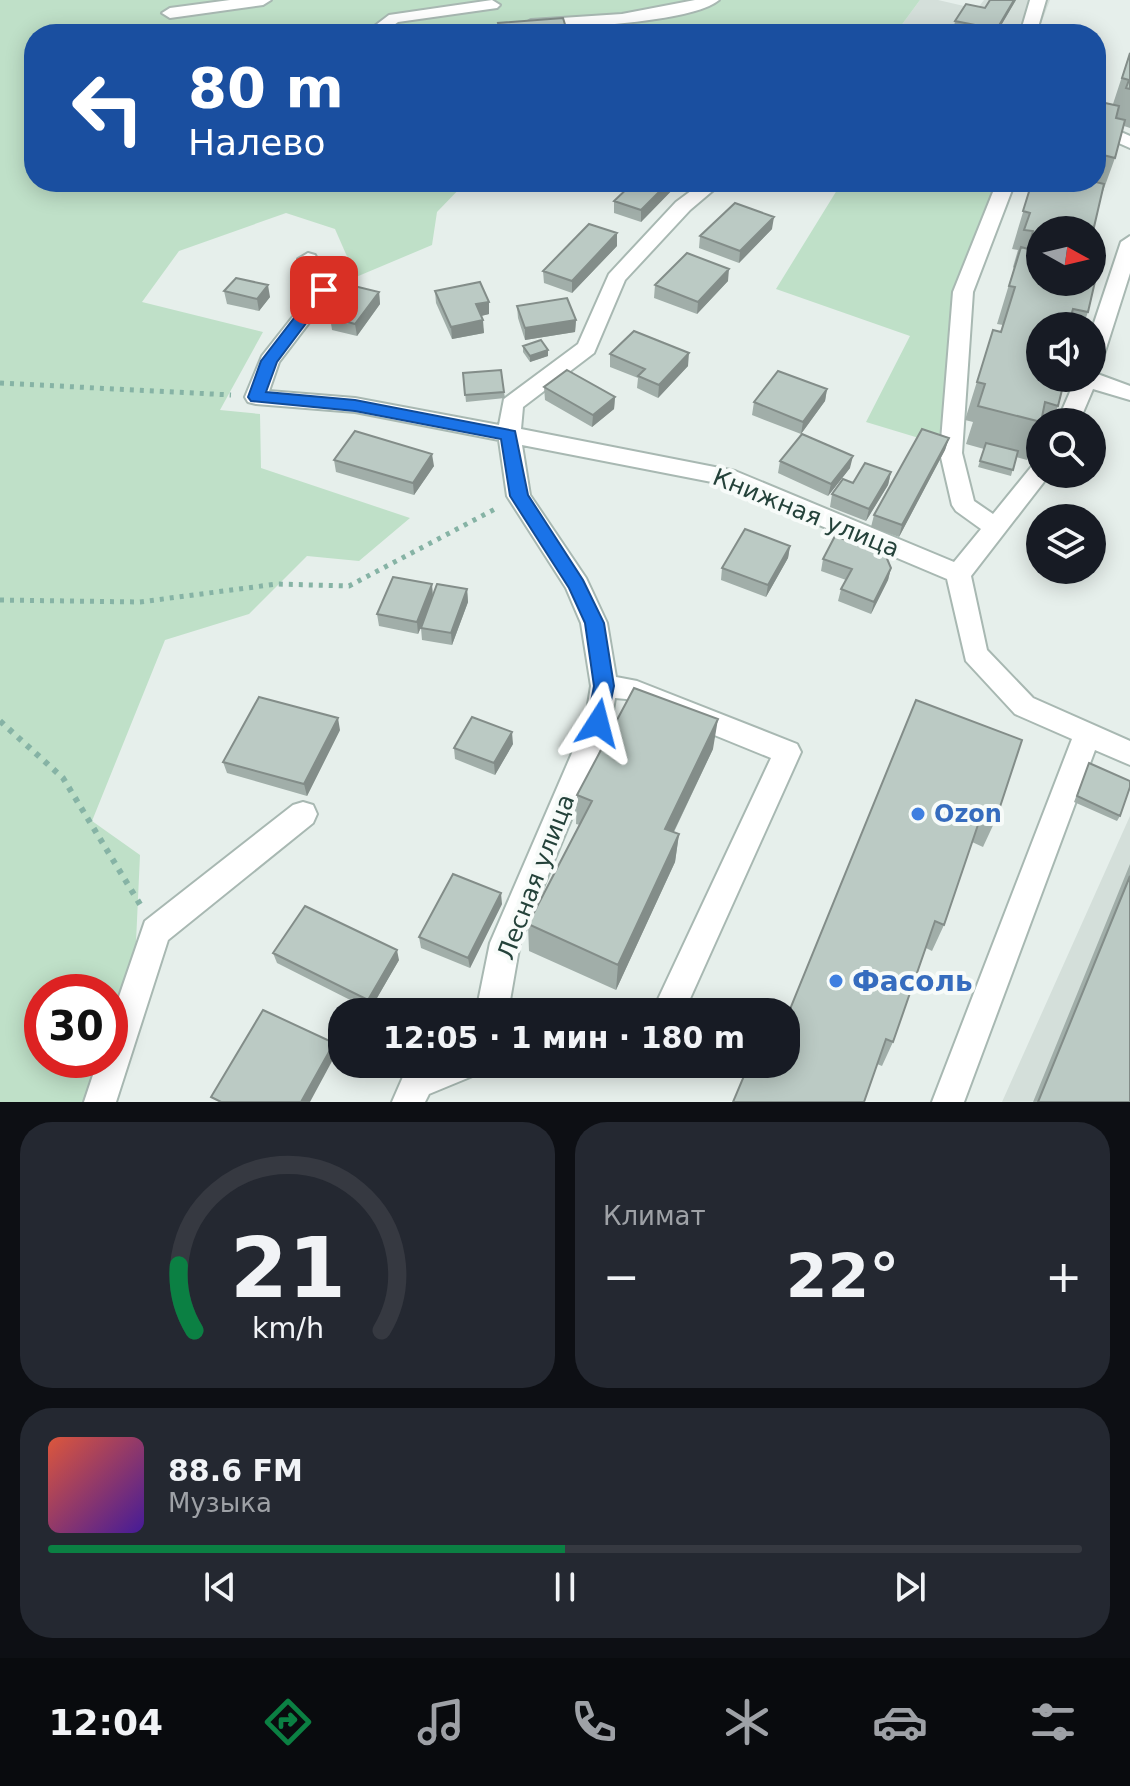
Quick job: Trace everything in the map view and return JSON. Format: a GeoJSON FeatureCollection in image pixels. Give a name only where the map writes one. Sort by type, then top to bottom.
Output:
{"type":"FeatureCollection","features":[{"type":"Feature","properties":{"kind":"street"},"geometry":{"type":"LineString","coordinates":[[170,13],[263,0]]}},
{"type":"Feature","properties":{"kind":"street"},"geometry":{"type":"LineString","coordinates":[[537,24],[649,15],[685,9],[711,0]]}},
{"type":"Feature","properties":{"kind":"street"},"geometry":{"type":"LineString","coordinates":[[1031,24],[1038,0]]}},
{"type":"Feature","properties":{"kind":"street"},"geometry":{"type":"LineString","coordinates":[[386,24],[394,18],[456,5],[492,5]]}},
{"type":"Feature","properties":{"kind":"street"},"geometry":{"type":"LineString","coordinates":[[1106,131],[1130,143]]}},
{"type":"Feature","properties":{"kind":"street","name":"Лесная улица"},"geometry":{"type":"LineString","coordinates":[[495,998],[505,943],[598,723],[604,686],[594,623],[577,585],[519,496],[509,435],[512,404],[587,348],[616,278],[683,206],[701,192]]}},
{"type":"Feature","properties":{"kind":"street"},"geometry":{"type":"LineString","coordinates":[[996,527],[964,505],[951,453],[963,292],[1002,192]]}},
{"type":"Feature","properties":{"kind":"street"},"geometry":{"type":"LineString","coordinates":[[1106,317],[1130,242]]}},
{"type":"Feature","properties":{"kind":"street"},"geometry":{"type":"LineString","coordinates":[[256,397],[269,361],[324,290],[308,259]]}},
{"type":"Feature","properties":{"kind":"street"},"geometry":{"type":"LineString","coordinates":[[1106,382],[1130,393]]}},
{"type":"Feature","properties":{"kind":"street","name":"Книжная улица"},"geometry":{"type":"LineString","coordinates":[[256,397],[355,405],[727,477],[958,574]]}},
{"type":"Feature","properties":{"kind":"street"},"geometry":{"type":"LineString","coordinates":[[1027,488],[958,574],[975,654],[1024,706],[1130,753]]}},
{"type":"Feature","properties":{"kind":"street"},"geometry":{"type":"LineString","coordinates":[[604,686],[628,689],[787,752],[674,998]]}},
{"type":"Feature","properties":{"kind":"street"},"geometry":{"type":"LineString","coordinates":[[948,1102],[1087,735]]}},
{"type":"Feature","properties":{"kind":"street"},"geometry":{"type":"LineString","coordinates":[[100,1102],[156,931],[303,814]]}},
{"type":"Feature","properties":{"kind":"street"},"geometry":{"type":"LineString","coordinates":[[408,1102],[418,1082],[428,1078]]}},
{"type":"Feature","properties":{"kind":"path"},"geometry":{"type":"LineString","coordinates":[[0,383],[256,397]]}},
{"type":"Feature","properties":{"kind":"path"},"geometry":{"type":"LineString","coordinates":[[0,600],[140,602],[277,584],[349,586],[519,496]]}},
{"type":"Feature","properties":{"kind":"path"},"geometry":{"type":"LineString","coordinates":[[0,721],[63,778],[156,931]]}},
{"type":"Feature","properties":{"kind":"shaded area"},"geometry":{"type":"Polygon","coordinates":[[[920,0],[938,0],[977,9],[984,0],[1050,0],[1041,24],[902,24],[920,0]]]}},
{"type":"Feature","properties":{"kind":"shaded area"},"geometry":{"type":"Polygon","coordinates":[[[1130,816],[1130,1102],[1002,1102],[1130,816]]]}},
{"type":"Feature","properties":{"kind":"green space"},"geometry":{"type":"Polygon","coordinates":[[[0,0],[920,0],[902,24],[24,24],[24,192],[456,192],[437,212],[432,245],[356,277],[335,229],[286,213],[179,251],[142,302],[263,332],[220,410],[260,414],[261,468],[410,518],[359,561],[307,556],[249,614],[165,640],[92,821],[140,855],[133,1007],[128,1021],[128,974],[24,974],[24,1078],[108,1078],[99,1102],[0,1102],[0,0]]]}},
{"type":"Feature","properties":{"kind":"green space"},"geometry":{"type":"Polygon","coordinates":[[[836,192],[994,192],[954,289],[942,445],[866,422],[910,336],[776,289],[836,192]]]}},
{"type":"Feature","properties":{"kind":"building"},"geometry":{"type":"Polygon","coordinates":[[[990,0],[1014,0],[1000,24],[955,21],[966,4],[985,8],[990,0]]]}},
{"type":"Feature","properties":{"kind":"building"},"geometry":{"type":"Polygon","coordinates":[[[563,18],[565,24],[498,24],[563,18]]]}},
{"type":"Feature","properties":{"kind":"building"},"geometry":{"type":"Polygon","coordinates":[[[1130,53],[1130,89],[1126,88],[1129,80],[1122,78],[1130,53]]]}},
{"type":"Feature","properties":{"kind":"building"},"geometry":{"type":"Polygon","coordinates":[[[1106,103],[1119,106],[1116,118],[1125,120],[1115,158],[1106,156],[1106,103]]]}},
{"type":"Feature","properties":{"kind":"building"},"geometry":{"type":"Polygon","coordinates":[[[623,192],[659,192],[641,210],[614,201],[623,192]]]}},
{"type":"Feature","properties":{"kind":"building"},"geometry":{"type":"Polygon","coordinates":[[[1029,192],[1102,192],[1097,216],[1029,216],[1030,213],[1023,211],[1029,192]]]}},
{"type":"Feature","properties":{"kind":"building"},"geometry":{"type":"Polygon","coordinates":[[[735,203],[774,217],[740,251],[700,236],[735,203]]]}},
{"type":"Feature","properties":{"kind":"building"},"geometry":{"type":"Polygon","coordinates":[[[589,224],[617,233],[572,281],[543,271],[589,224]]]}},
{"type":"Feature","properties":{"kind":"building"},"geometry":{"type":"Polygon","coordinates":[[[1021,247],[1026,248],[1026,296],[1092,296],[1088,312],[1073,309],[1072,312],[1026,312],[1026,392],[1062,392],[1058,406],[1045,402],[1044,408],[1026,408],[1026,418],[978,406],[985,384],[977,382],[993,330],[1001,332],[1015,287],[1009,286],[1021,247]]]}},
{"type":"Feature","properties":{"kind":"building"},"geometry":{"type":"Polygon","coordinates":[[[687,253],[729,269],[698,302],[655,285],[687,253]]]}},
{"type":"Feature","properties":{"kind":"building"},"geometry":{"type":"Polygon","coordinates":[[[236,278],[268,285],[257,299],[224,291],[236,278]]]}},
{"type":"Feature","properties":{"kind":"building"},"geometry":{"type":"Polygon","coordinates":[[[480,282],[489,302],[476,304],[483,320],[451,327],[435,291],[480,282]]]}},
{"type":"Feature","properties":{"kind":"building"},"geometry":{"type":"Polygon","coordinates":[[[354,286],[379,292],[355,324],[330,317],[354,286]]]}},
{"type":"Feature","properties":{"kind":"building"},"geometry":{"type":"Polygon","coordinates":[[[567,298],[576,320],[525,328],[517,306],[567,298]]]}},
{"type":"Feature","properties":{"kind":"building"},"geometry":{"type":"Polygon","coordinates":[[[634,331],[689,353],[659,385],[638,376],[645,369],[610,354],[634,331]]]}},
{"type":"Feature","properties":{"kind":"building"},"geometry":{"type":"Polygon","coordinates":[[[541,340],[548,350],[530,356],[523,346],[541,340]]]}},
{"type":"Feature","properties":{"kind":"building"},"geometry":{"type":"Polygon","coordinates":[[[501,370],[504,392],[465,395],[463,373],[501,370]]]}},
{"type":"Feature","properties":{"kind":"building"},"geometry":{"type":"Polygon","coordinates":[[[567,370],[615,397],[593,415],[544,387],[567,370]]]}},
{"type":"Feature","properties":{"kind":"building"},"geometry":{"type":"Polygon","coordinates":[[[778,371],[827,389],[803,422],[754,402],[778,371]]]}},
{"type":"Feature","properties":{"kind":"building"},"geometry":{"type":"Polygon","coordinates":[[[922,429],[949,438],[902,525],[874,515],[922,429]]]}},
{"type":"Feature","properties":{"kind":"building"},"geometry":{"type":"Polygon","coordinates":[[[355,431],[432,454],[413,483],[334,460],[355,431]]]}},
{"type":"Feature","properties":{"kind":"building"},"geometry":{"type":"Polygon","coordinates":[[[802,434],[853,456],[831,484],[780,461],[802,434]]]}},
{"type":"Feature","properties":{"kind":"building"},"geometry":{"type":"Polygon","coordinates":[[[986,443],[1018,451],[1013,470],[980,461],[986,443]]]}},
{"type":"Feature","properties":{"kind":"building"},"geometry":{"type":"Polygon","coordinates":[[[865,463],[891,472],[869,509],[832,494],[843,479],[853,483],[865,463]]]}},
{"type":"Feature","properties":{"kind":"building"},"geometry":{"type":"Polygon","coordinates":[[[745,529],[790,546],[768,585],[722,568],[745,529]]]}},
{"type":"Feature","properties":{"kind":"building"},"geometry":{"type":"Polygon","coordinates":[[[835,536],[885,554],[891,568],[874,602],[841,589],[852,569],[823,559],[835,536]]]}},
{"type":"Feature","properties":{"kind":"building"},"geometry":{"type":"Polygon","coordinates":[[[393,577],[432,584],[417,622],[377,614],[393,577]]]}},
{"type":"Feature","properties":{"kind":"building"},"geometry":{"type":"Polygon","coordinates":[[[437,584],[467,589],[451,633],[421,628],[437,584]]]}},
{"type":"Feature","properties":{"kind":"building"},"geometry":{"type":"Polygon","coordinates":[[[634,688],[718,719],[665,829],[679,834],[618,965],[528,924],[592,801],[577,795],[634,688]]]}},
{"type":"Feature","properties":{"kind":"building"},"geometry":{"type":"Polygon","coordinates":[[[259,697],[338,718],[304,784],[223,762],[259,697]]]}},
{"type":"Feature","properties":{"kind":"building"},"geometry":{"type":"Polygon","coordinates":[[[916,700],[1022,740],[996,819],[982,813],[944,925],[935,921],[893,1042],[886,1039],[864,1102],[733,1102],[743,1078],[800,1078],[800,998],[795,998],[916,700]]]}},
{"type":"Feature","properties":{"kind":"building"},"geometry":{"type":"Polygon","coordinates":[[[472,717],[512,732],[494,763],[454,748],[472,717]]]}},
{"type":"Feature","properties":{"kind":"building"},"geometry":{"type":"Polygon","coordinates":[[[1089,763],[1130,781],[1120,816],[1077,796],[1089,763]]]}},
{"type":"Feature","properties":{"kind":"building"},"geometry":{"type":"Polygon","coordinates":[[[453,874],[501,893],[468,958],[419,937],[453,874]]]}},
{"type":"Feature","properties":{"kind":"building"},"geometry":{"type":"Polygon","coordinates":[[[1130,876],[1130,1102],[1038,1102],[1130,876]]]}},
{"type":"Feature","properties":{"kind":"building"},"geometry":{"type":"Polygon","coordinates":[[[305,906],[397,950],[369,998],[273,953],[305,906]]]}},
{"type":"Feature","properties":{"kind":"building"},"geometry":{"type":"Polygon","coordinates":[[[263,1010],[328,1040],[328,1054],[301,1102],[221,1102],[211,1097],[263,1010]]]}},
{"type":"Feature","properties":{"kind":"place","name":"Ozon"},"geometry":{"type":"Point","coordinates":[918,814]}},
{"type":"Feature","properties":{"kind":"place","name":"Фасоль"},"geometry":{"type":"Point","coordinates":[836,981]}},
{"type":"Feature","properties":{"kind":"route"},"geometry":{"type":"LineString","coordinates":[[324,290],[269,361],[256,397],[355,405],[509,435],[519,496],[577,585],[594,623],[604,686],[598,723]]}}]}
